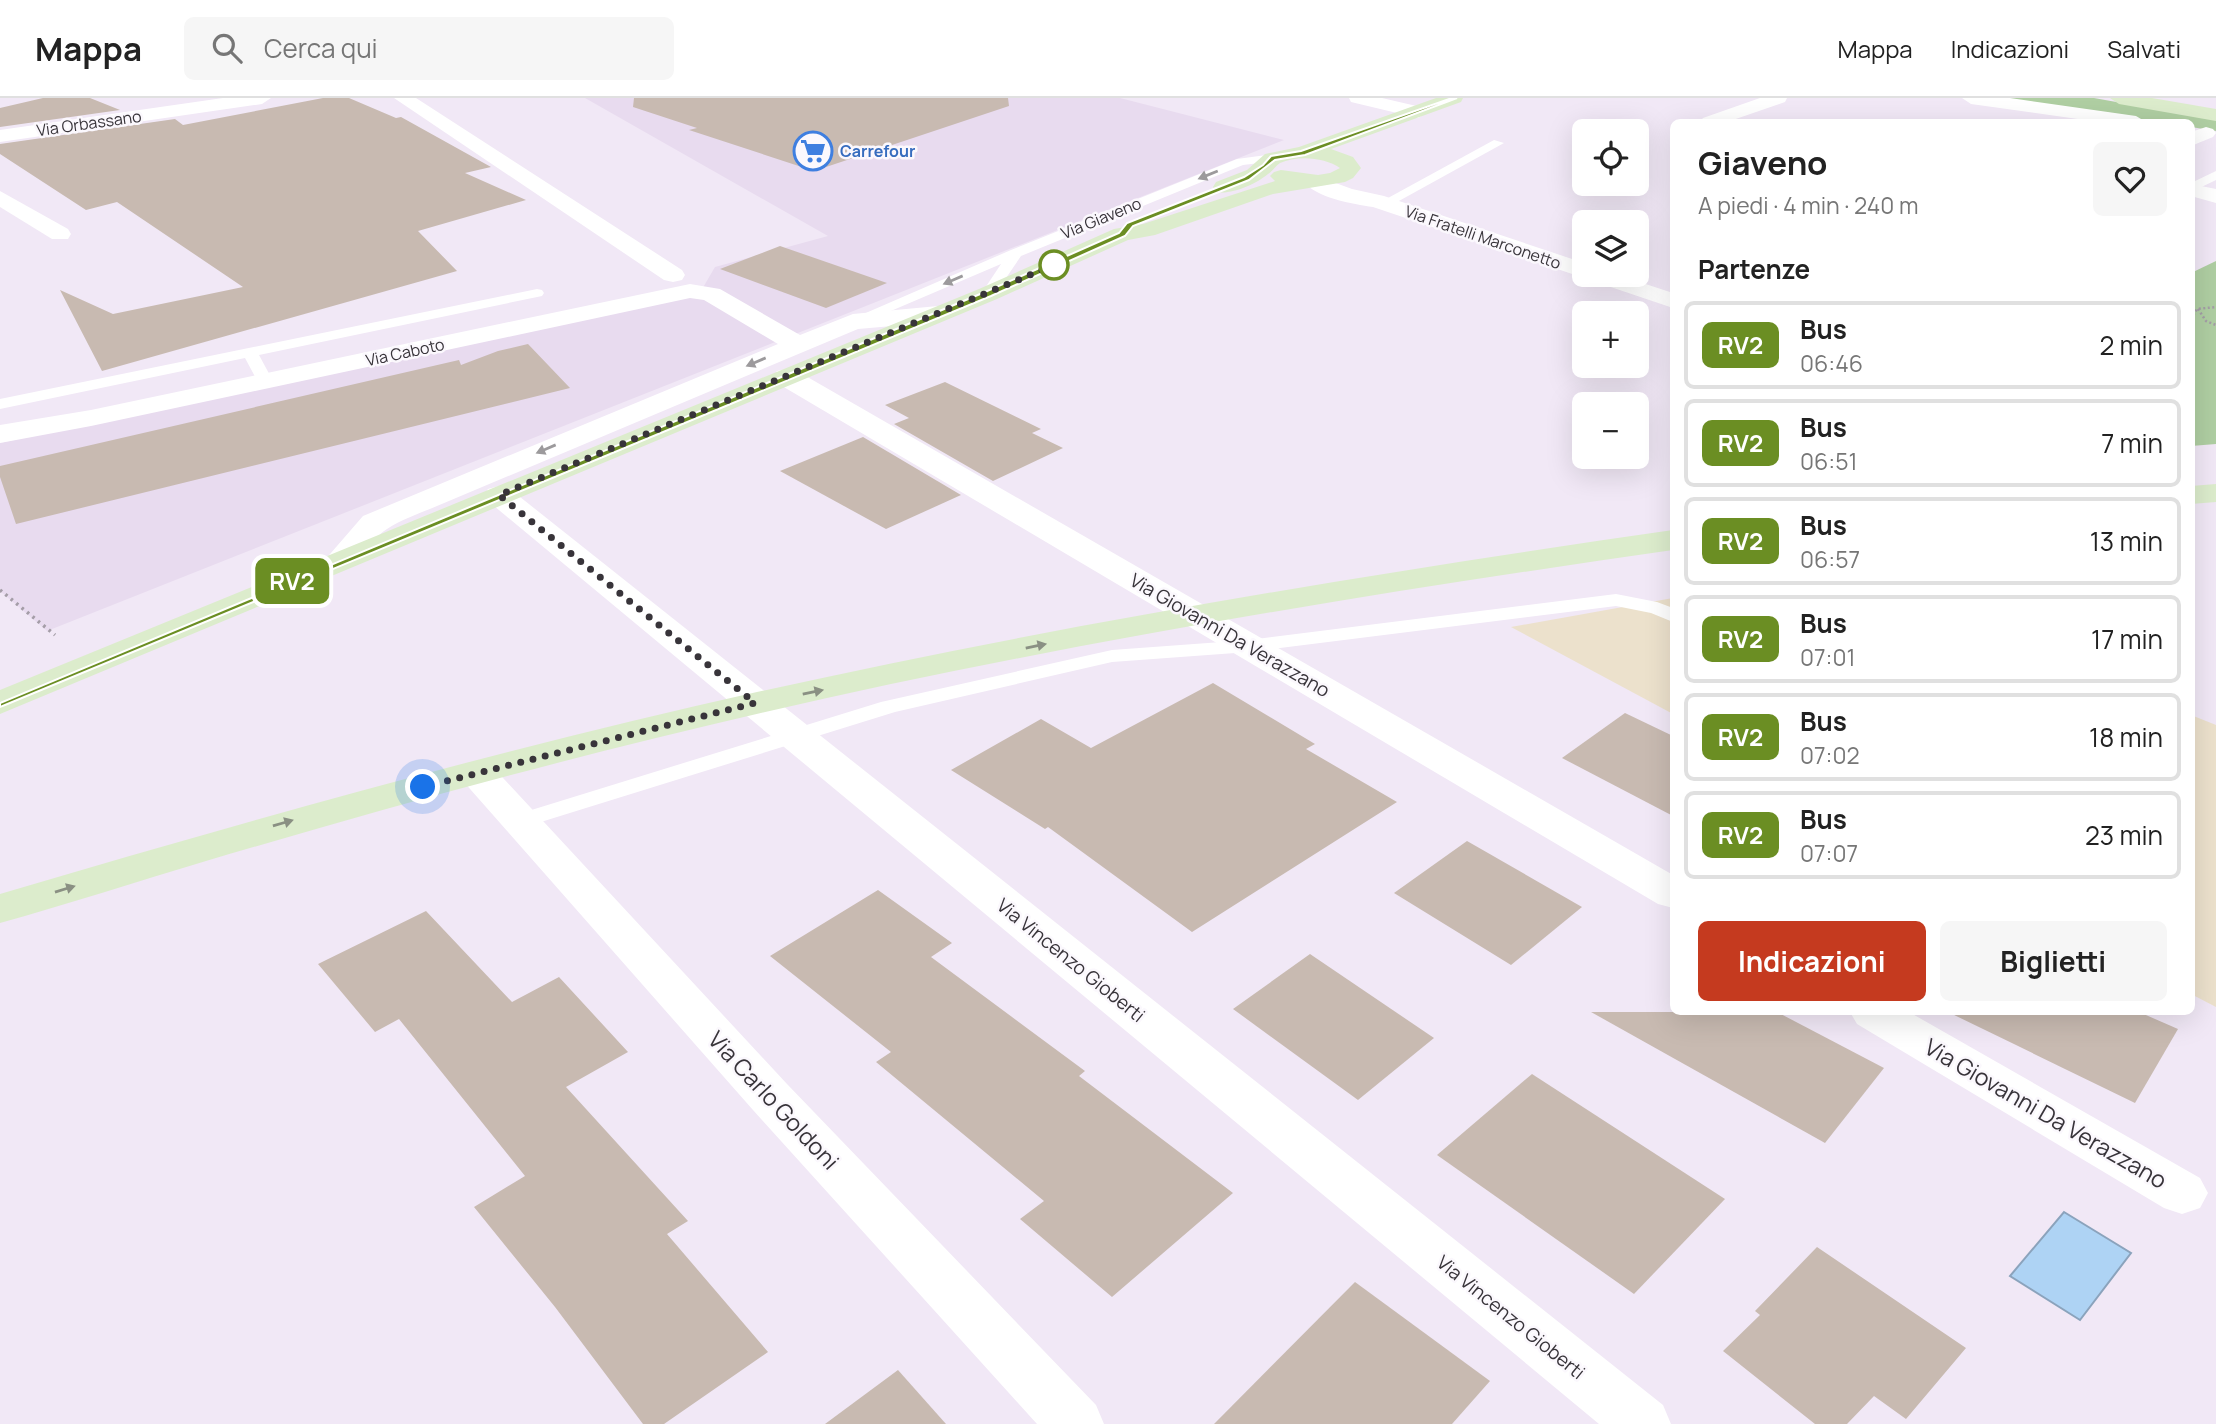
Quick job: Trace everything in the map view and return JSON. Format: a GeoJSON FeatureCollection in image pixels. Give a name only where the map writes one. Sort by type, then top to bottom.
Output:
{"type":"FeatureCollection","features":[{"type":"Feature","properties":{"kind":"main road"},"geometry":{"type":"LineString","coordinates":[[1310,181],[1278,175],[1269,162],[1302,153],[1454,98]]}},
{"type":"Feature","properties":{"kind":"main road"},"geometry":{"type":"LineString","coordinates":[[2119,98],[2173,119]]}},
{"type":"Feature","properties":{"kind":"main road"},"geometry":{"type":"LineString","coordinates":[[2168,98],[2216,107]]}},
{"type":"Feature","properties":{"kind":"main road"},"geometry":{"type":"LineString","coordinates":[[1302,153],[1328,155],[1344,168],[1364,141],[1398,125],[1410,115]]}},
{"type":"Feature","properties":{"kind":"main road","name":"Via Giaveno"},"geometry":{"type":"LineString","coordinates":[[1122,234],[1130,224],[1246,178],[1269,162]]}},
{"type":"Feature","properties":{"kind":"main road","name":"Via Giaveno"},"geometry":{"type":"LineString","coordinates":[[0,703],[988,294],[1122,234],[1147,230],[1256,193],[1310,181],[1344,168]]}},
{"type":"Feature","properties":{"kind":"main road"},"geometry":{"type":"LineString","coordinates":[[2195,495],[2216,493]]}},
{"type":"Feature","properties":{"kind":"main road"},"geometry":{"type":"LineString","coordinates":[[0,909],[288,822],[755,703],[1196,615],[1479,567],[1670,540]]}},
{"type":"Feature","properties":{"kind":"street"},"geometry":{"type":"LineString","coordinates":[[141,98],[170,111]]}},
{"type":"Feature","properties":{"kind":"street","name":"Via Orbassano"},"geometry":{"type":"LineString","coordinates":[[0,135],[262,98]]}},
{"type":"Feature","properties":{"kind":"street"},"geometry":{"type":"LineString","coordinates":[[403,98],[673,275]]}},
{"type":"Feature","properties":{"kind":"street"},"geometry":{"type":"LineString","coordinates":[[1358,98],[1410,115]]}},
{"type":"Feature","properties":{"kind":"street"},"geometry":{"type":"LineString","coordinates":[[1718,119],[1778,98]]}},
{"type":"Feature","properties":{"kind":"street"},"geometry":{"type":"LineString","coordinates":[[1970,108],[2003,103],[2115,119]]}},
{"type":"Feature","properties":{"kind":"street","name":"Via Fratelli Marconetto"},"geometry":{"type":"LineString","coordinates":[[1344,168],[1379,202]]}},
{"type":"Feature","properties":{"kind":"street","name":"Via Fratelli Marconetto"},"geometry":{"type":"LineString","coordinates":[[1310,181],[1361,200],[1379,202],[1572,267]]}},
{"type":"Feature","properties":{"kind":"street"},"geometry":{"type":"LineString","coordinates":[[2195,190],[2216,196]]}},
{"type":"Feature","properties":{"kind":"street"},"geometry":{"type":"LineString","coordinates":[[0,198],[60,234]]}},
{"type":"Feature","properties":{"kind":"street"},"geometry":{"type":"LineString","coordinates":[[1631,287],[1670,300]]}},
{"type":"Feature","properties":{"kind":"street","name":"Via Caboto"},"geometry":{"type":"LineString","coordinates":[[0,434],[91,418],[701,291],[712,294],[799,345]]}},
{"type":"Feature","properties":{"kind":"street"},"geometry":{"type":"LineString","coordinates":[[340,561],[374,523],[853,322],[939,314]]}},
{"type":"Feature","properties":{"kind":"street","name":"Via Giovanni Da Verazzano"},"geometry":{"type":"LineString","coordinates":[[787,377],[1670,892]]}},
{"type":"Feature","properties":{"kind":"street","name":"Via Vincenzo Gioberti"},"geometry":{"type":"LineString","coordinates":[[499,495],[1642,1424]]}},
{"type":"Feature","properties":{"kind":"street","name":"Via Carlo Goldoni"},"geometry":{"type":"LineString","coordinates":[[477,773],[770,1097],[1075,1424]]}},
{"type":"Feature","properties":{"kind":"street","name":"Via Giovanni Da Verazzano"},"geometry":{"type":"LineString","coordinates":[[1878,1015],[2182,1192]]}},
{"type":"Feature","properties":{"kind":"lane","name":"Via Fratelli Marconetto"},"geometry":{"type":"LineString","coordinates":[[1379,202],[1498,143]]}},
{"type":"Feature","properties":{"kind":"lane","name":"Via Giaveno"},"geometry":{"type":"LineString","coordinates":[[853,322],[1241,162],[1269,162]]}},
{"type":"Feature","properties":{"kind":"lane"},"geometry":{"type":"LineString","coordinates":[[2195,187],[2216,176]]}},
{"type":"Feature","properties":{"kind":"lane"},"geometry":{"type":"LineString","coordinates":[[988,294],[1016,253]]}},
{"type":"Feature","properties":{"kind":"lane"},"geometry":{"type":"LineString","coordinates":[[0,404],[537,293]]}},
{"type":"Feature","properties":{"kind":"lane"},"geometry":{"type":"LineString","coordinates":[[417,318],[439,345]]}},
{"type":"Feature","properties":{"kind":"lane"},"geometry":{"type":"LineString","coordinates":[[250,352],[265,381]]}},
{"type":"Feature","properties":{"kind":"lane"},"geometry":{"type":"LineString","coordinates":[[520,821],[889,707],[1112,656],[1249,646],[1616,600],[1657,608],[1670,614]]}},
{"type":"Feature","properties":{"kind":"path"},"geometry":{"type":"LineString","coordinates":[[2197,309],[2216,307]]}},
{"type":"Feature","properties":{"kind":"path"},"geometry":{"type":"LineString","coordinates":[[2195,313],[2197,309]]}},
{"type":"Feature","properties":{"kind":"path"},"geometry":{"type":"LineString","coordinates":[[2197,309],[2206,321],[2216,325]]}},
{"type":"Feature","properties":{"kind":"path"},"geometry":{"type":"LineString","coordinates":[[0,590],[92,664]]}},
{"type":"Feature","properties":{"kind":"shaded area"},"geometry":{"type":"Polygon","coordinates":[[[585,98],[1120,98],[1284,140],[47,631],[0,591],[0,443],[701,291],[715,267],[828,236],[585,98]]]}},
{"type":"Feature","properties":{"kind":"shaded area"},"geometry":{"type":"Polygon","coordinates":[[[1670,599],[1670,712],[1511,627],[1670,599]]]}},
{"type":"Feature","properties":{"kind":"shaded area"},"geometry":{"type":"Polygon","coordinates":[[[2195,717],[2216,725],[2216,1007],[2195,996],[2195,717]]]}},
{"type":"Feature","properties":{"kind":"green space"},"geometry":{"type":"Polygon","coordinates":[[[1998,98],[2094,98],[2216,120],[2216,131],[2195,128],[2195,119],[2141,119],[1998,98]]]}},
{"type":"Feature","properties":{"kind":"green space"},"geometry":{"type":"Polygon","coordinates":[[[2216,261],[2216,444],[2195,446],[2195,271],[2216,261]]]}},
{"type":"Feature","properties":{"kind":"water"},"geometry":{"type":"Polygon","coordinates":[[[2064,1212],[2131,1253],[2080,1320],[2010,1276],[2064,1212]]]}},
{"type":"Feature","properties":{"kind":"building"},"geometry":{"type":"Polygon","coordinates":[[[43,98],[90,98],[120,110],[0,127],[0,108],[43,98]]]}},
{"type":"Feature","properties":{"kind":"building"},"geometry":{"type":"Polygon","coordinates":[[[323,98],[349,98],[396,118],[401,117],[491,167],[465,173],[526,200],[418,231],[457,271],[102,371],[60,290],[113,314],[243,287],[117,202],[86,210],[0,154],[0,144],[175,119],[183,125],[323,98]]]}},
{"type":"Feature","properties":{"kind":"building","name":"Carrefour"},"geometry":{"type":"Polygon","coordinates":[[[634,98],[1008,98],[1009,106],[814,171],[689,130],[697,128],[633,107],[634,98]]]}},
{"type":"Feature","properties":{"kind":"building"},"geometry":{"type":"Polygon","coordinates":[[[780,246],[887,283],[826,308],[720,269],[780,246]]]}},
{"type":"Feature","properties":{"kind":"building"},"geometry":{"type":"Polygon","coordinates":[[[528,344],[570,388],[16,524],[0,477],[0,466],[459,360],[461,365],[498,351],[528,344]]]}},
{"type":"Feature","properties":{"kind":"building"},"geometry":{"type":"Polygon","coordinates":[[[945,382],[1041,429],[1032,433],[1063,448],[993,481],[894,424],[909,418],[885,405],[945,382]]]}},
{"type":"Feature","properties":{"kind":"building"},"geometry":{"type":"Polygon","coordinates":[[[863,437],[961,495],[886,529],[780,471],[863,437]]]}},
{"type":"Feature","properties":{"kind":"building"},"geometry":{"type":"Polygon","coordinates":[[[1213,683],[1315,744],[1306,749],[1397,802],[1192,932],[1048,827],[1045,829],[951,770],[1041,719],[1091,748],[1213,683]]]}},
{"type":"Feature","properties":{"kind":"building"},"geometry":{"type":"Polygon","coordinates":[[[1625,713],[1670,735],[1670,814],[1562,758],[1625,713]]]}},
{"type":"Feature","properties":{"kind":"building"},"geometry":{"type":"Polygon","coordinates":[[[1467,841],[1582,907],[1511,965],[1394,893],[1467,841]]]}},
{"type":"Feature","properties":{"kind":"building"},"geometry":{"type":"Polygon","coordinates":[[[878,890],[952,943],[931,957],[1085,1071],[1079,1076],[1233,1193],[1112,1297],[1020,1219],[1044,1201],[876,1062],[891,1052],[770,956],[878,890]]]}},
{"type":"Feature","properties":{"kind":"building"},"geometry":{"type":"Polygon","coordinates":[[[426,911],[512,1002],[559,977],[628,1052],[566,1087],[688,1221],[667,1234],[768,1352],[664,1424],[643,1424],[555,1307],[474,1207],[525,1176],[399,1019],[375,1032],[318,964],[426,911]]]}},
{"type":"Feature","properties":{"kind":"building"},"geometry":{"type":"Polygon","coordinates":[[[1310,954],[1434,1038],[1358,1100],[1233,1009],[1310,954]]]}},
{"type":"Feature","properties":{"kind":"building"},"geometry":{"type":"Polygon","coordinates":[[[1591,1012],[1783,1015],[1884,1068],[1825,1143],[1591,1012]]]}},
{"type":"Feature","properties":{"kind":"building"},"geometry":{"type":"Polygon","coordinates":[[[1954,1015],[2146,1015],[2178,1029],[2135,1103],[1954,1015]]]}},
{"type":"Feature","properties":{"kind":"building"},"geometry":{"type":"Polygon","coordinates":[[[1532,1074],[1725,1199],[1634,1294],[1437,1155],[1532,1074]]]}},
{"type":"Feature","properties":{"kind":"building"},"geometry":{"type":"Polygon","coordinates":[[[1817,1247],[1966,1348],[1906,1419],[1874,1396],[1847,1424],[1815,1424],[1723,1351],[1760,1315],[1755,1311],[1817,1247]]]}},
{"type":"Feature","properties":{"kind":"building"},"geometry":{"type":"Polygon","coordinates":[[[1355,1282],[1490,1381],[1452,1424],[1214,1424],[1355,1282]]]}},
{"type":"Feature","properties":{"kind":"building"},"geometry":{"type":"Polygon","coordinates":[[[898,1370],[946,1424],[825,1424],[898,1370]]]}},
{"type":"Feature","properties":{"kind":"bus line","name":"RV2"},"geometry":{"type":"LineString","coordinates":[[0,703],[988,294],[1122,234],[1130,224],[1246,178],[1266,166],[1273,158],[1302,153],[1345,139],[1386,121],[1402,119],[1454,98]]}},
{"type":"Feature","properties":{"kind":"place","name":"Carrefour"},"geometry":{"type":"Point","coordinates":[813,151]}},
{"type":"Feature","properties":{"kind":"route"},"geometry":{"type":"LineString","coordinates":[[423,787],[755,703],[499,495],[1054,265]]}}]}
